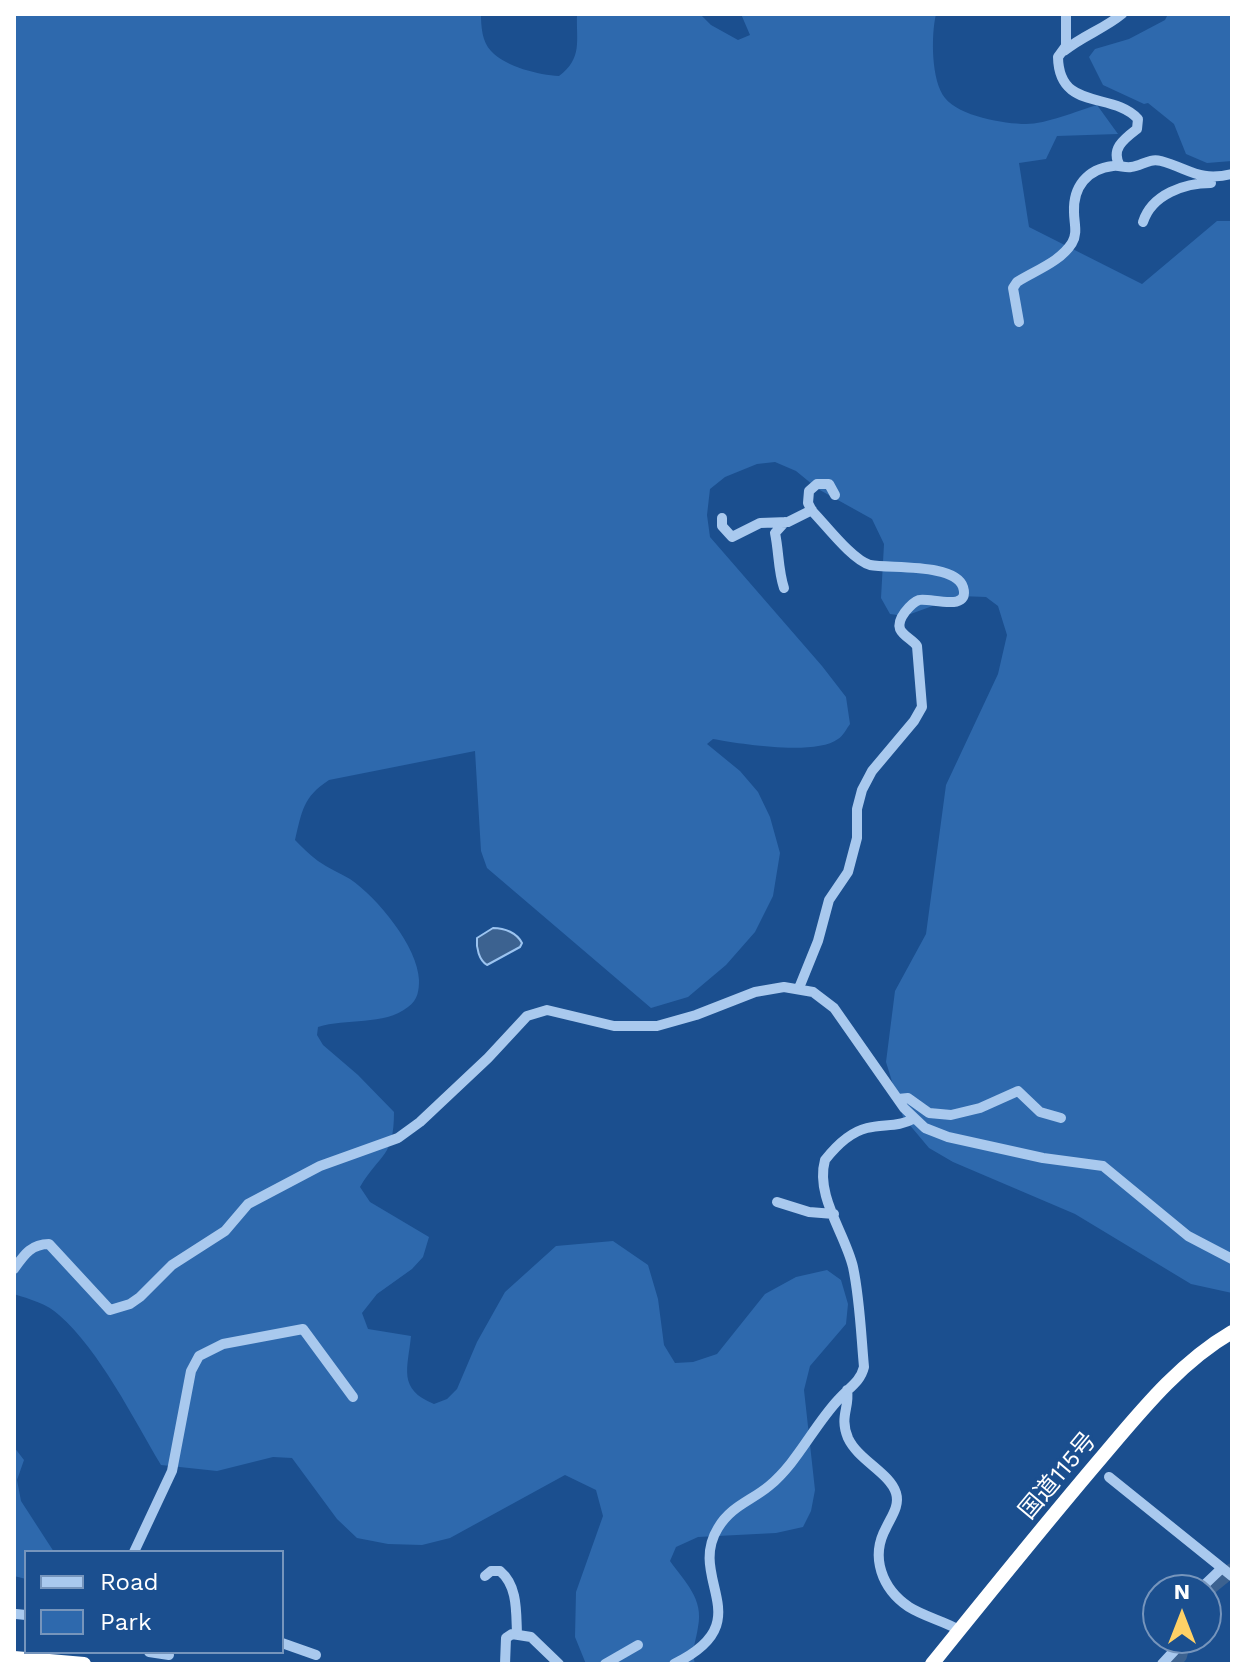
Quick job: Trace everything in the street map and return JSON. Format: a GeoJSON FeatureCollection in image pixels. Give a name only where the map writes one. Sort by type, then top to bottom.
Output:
{"type":"FeatureCollection","features":[{"type":"Feature","properties":{"kind":"highway","name":"国道115号"},"geometry":{"type":"LineString","coordinates":[[932,1664],[1154,1397],[1179,1370],[1232,1332]]}},
{"type":"Feature","properties":{"kind":"highway"},"geometry":{"type":"LineString","coordinates":[[14,1658],[84,1664]]}},
{"type":"Feature","properties":{"kind":"street"},"geometry":{"type":"LineString","coordinates":[[1066,14],[1066,46],[1058,62],[1060,77],[1071,90],[1137,116],[1139,126],[1122,141],[1116,152],[1120,166]]}},
{"type":"Feature","properties":{"kind":"street"},"geometry":{"type":"LineString","coordinates":[[1060,55],[1080,38],[1122,14]]}},
{"type":"Feature","properties":{"kind":"street"},"geometry":{"type":"LineString","coordinates":[[1019,322],[1013,288],[1017,282],[1053,262],[1070,245],[1076,230],[1074,206],[1084,177],[1096,171],[1129,167],[1147,161],[1160,161],[1194,175],[1226,175]]}},
{"type":"Feature","properties":{"kind":"street"},"geometry":{"type":"LineString","coordinates":[[1143,222],[1150,208],[1170,192],[1200,183],[1218,182],[1226,175]]}},
{"type":"Feature","properties":{"kind":"street"},"geometry":{"type":"LineString","coordinates":[[799,988],[818,941],[829,900],[848,872],[857,838],[857,809],[862,790],[872,771],[922,707],[917,646],[902,631],[900,622],[907,608],[919,600],[953,603],[960,599],[963,592],[958,581],[941,572],[865,563],[812,510],[808,498],[813,486],[829,484],[835,495]]}},
{"type":"Feature","properties":{"kind":"street"},"geometry":{"type":"LineString","coordinates":[[722,518],[722,526],[732,537],[760,523],[785,522],[812,510]]}},
{"type":"Feature","properties":{"kind":"street"},"geometry":{"type":"LineString","coordinates":[[784,588],[778,567],[780,552],[775,533],[785,522]]}},
{"type":"Feature","properties":{"kind":"street"},"geometry":{"type":"LineString","coordinates":[[14,1269],[29,1250],[39,1244],[49,1244],[110,1310],[118,1308],[140,1297],[172,1265],[225,1231],[248,1204],[320,1166],[385,1144],[406,1133],[533,1013],[547,1010],[614,1026],[657,1026],[764,990],[784,987],[799,988],[819,996],[834,1008],[913,1119],[925,1128],[948,1137],[1043,1158],[1103,1166],[1188,1236],[1232,1259]]}},
{"type":"Feature","properties":{"kind":"street"},"geometry":{"type":"LineString","coordinates":[[898,1099],[908,1098],[932,1114],[955,1115],[1018,1091],[1040,1112],[1061,1118]]}},
{"type":"Feature","properties":{"kind":"street"},"geometry":{"type":"LineString","coordinates":[[674,1664],[706,1643],[716,1625],[718,1596],[709,1561],[717,1530],[735,1507],[780,1476],[847,1390],[859,1380],[864,1367],[853,1265],[824,1189],[825,1160],[834,1149],[863,1129],[902,1124],[913,1119]]}},
{"type":"Feature","properties":{"kind":"street"},"geometry":{"type":"LineString","coordinates":[[777,1202],[809,1212],[834,1214]]}},
{"type":"Feature","properties":{"kind":"street"},"geometry":{"type":"LineString","coordinates":[[135,1550],[169,1480],[191,1371],[202,1353],[223,1344],[303,1329],[353,1397]]}},
{"type":"Feature","properties":{"kind":"street"},"geometry":{"type":"LineString","coordinates":[[847,1390],[843,1416],[849,1440],[896,1493],[896,1509],[879,1544],[878,1564],[882,1575],[895,1595],[910,1607],[959,1630]]}},
{"type":"Feature","properties":{"kind":"street"},"geometry":{"type":"LineString","coordinates":[[1109,1477],[1232,1576]]}},
{"type":"Feature","properties":{"kind":"street"},"geometry":{"type":"LineString","coordinates":[[1216,1574],[1221,1569]]}},
{"type":"Feature","properties":{"kind":"street"},"geometry":{"type":"LineString","coordinates":[[485,1576],[491,1571],[500,1571],[509,1579],[517,1634]]}},
{"type":"Feature","properties":{"kind":"street"},"geometry":{"type":"LineString","coordinates":[[505,1664],[506,1638],[512,1634],[531,1637],[559,1664]]}},
{"type":"Feature","properties":{"kind":"street"},"geometry":{"type":"LineString","coordinates":[[284,1644],[316,1655]]}},
{"type":"Feature","properties":{"kind":"street"},"geometry":{"type":"LineString","coordinates":[[605,1664],[638,1645]]}},
{"type":"Feature","properties":{"kind":"green space"},"geometry":{"type":"Polygon","coordinates":[[[14,14],[481,14],[486,43],[497,57],[523,69],[559,76],[575,56],[577,14],[700,14],[711,25],[738,40],[750,35],[741,14],[936,14],[933,45],[937,81],[945,98],[960,110],[982,118],[1026,124],[1052,120],[1097,105],[1118,134],[1057,136],[1046,159],[1019,163],[1029,227],[1142,284],[1217,221],[1232,221],[1232,1293],[1191,1284],[1075,1214],[953,1162],[929,1148],[903,1117],[886,1062],[895,991],[926,934],[946,785],[998,674],[1007,635],[998,606],[986,597],[960,596],[905,616],[890,614],[881,598],[884,544],[872,519],[818,489],[796,471],[775,462],[757,464],[725,477],[710,489],[707,515],[710,537],[846,697],[850,724],[838,739],[813,747],[777,747],[713,739],[707,744],[740,771],[758,792],[770,817],[780,853],[773,896],[755,932],[726,965],[688,997],[651,1008],[487,868],[481,851],[475,751],[329,780],[314,792],[302,813],[295,840],[318,861],[350,879],[372,898],[404,938],[417,967],[418,991],[408,1007],[388,1017],[318,1027],[317,1035],[323,1045],[394,1112],[389,1147],[360,1187],[370,1202],[429,1237],[423,1257],[412,1269],[377,1294],[362,1313],[368,1329],[411,1336],[407,1368],[414,1392],[434,1404],[447,1399],[457,1389],[477,1342],[505,1292],[556,1246],[613,1241],[648,1265],[658,1299],[664,1345],[675,1363],[693,1362],[717,1354],[765,1294],[796,1277],[827,1270],[841,1280],[848,1304],[846,1324],[810,1366],[804,1390],[815,1490],[811,1511],[803,1527],[776,1533],[698,1537],[676,1547],[670,1561],[696,1599],[699,1617],[695,1664],[586,1664],[575,1637],[576,1592],[603,1516],[596,1490],[565,1475],[450,1538],[422,1545],[388,1544],[357,1538],[337,1519],[292,1458],[273,1457],[217,1471],[161,1465],[115,1386],[74,1330],[49,1308],[14,1294],[14,14]]]}},
{"type":"Feature","properties":{"kind":"green space"},"geometry":{"type":"Polygon","coordinates":[[[1168,14],[1232,14],[1232,161],[1207,163],[1186,154],[1174,124],[1148,103],[1144,104],[1103,85],[1089,57],[1095,49],[1129,39],[1165,20],[1168,14]]]}},
{"type":"Feature","properties":{"kind":"green space"},"geometry":{"type":"Polygon","coordinates":[[[14,1447],[24,1460],[17,1480],[21,1501],[53,1550],[24,1550],[24,1578],[14,1576],[14,1447]]]}},
{"type":"Feature","properties":{"kind":"shaded area"},"geometry":{"type":"Polygon","coordinates":[[[493,928],[510,932],[522,943],[487,965],[479,953],[477,938],[493,928]]]}},
{"type":"Feature","properties":{"kind":"waterway"},"geometry":{"type":"LineString","coordinates":[[1222,1578],[1232,1570]]}},
{"type":"Feature","properties":{"kind":"waterway"},"geometry":{"type":"LineString","coordinates":[[1172,1664],[1181,1654]]}}]}
